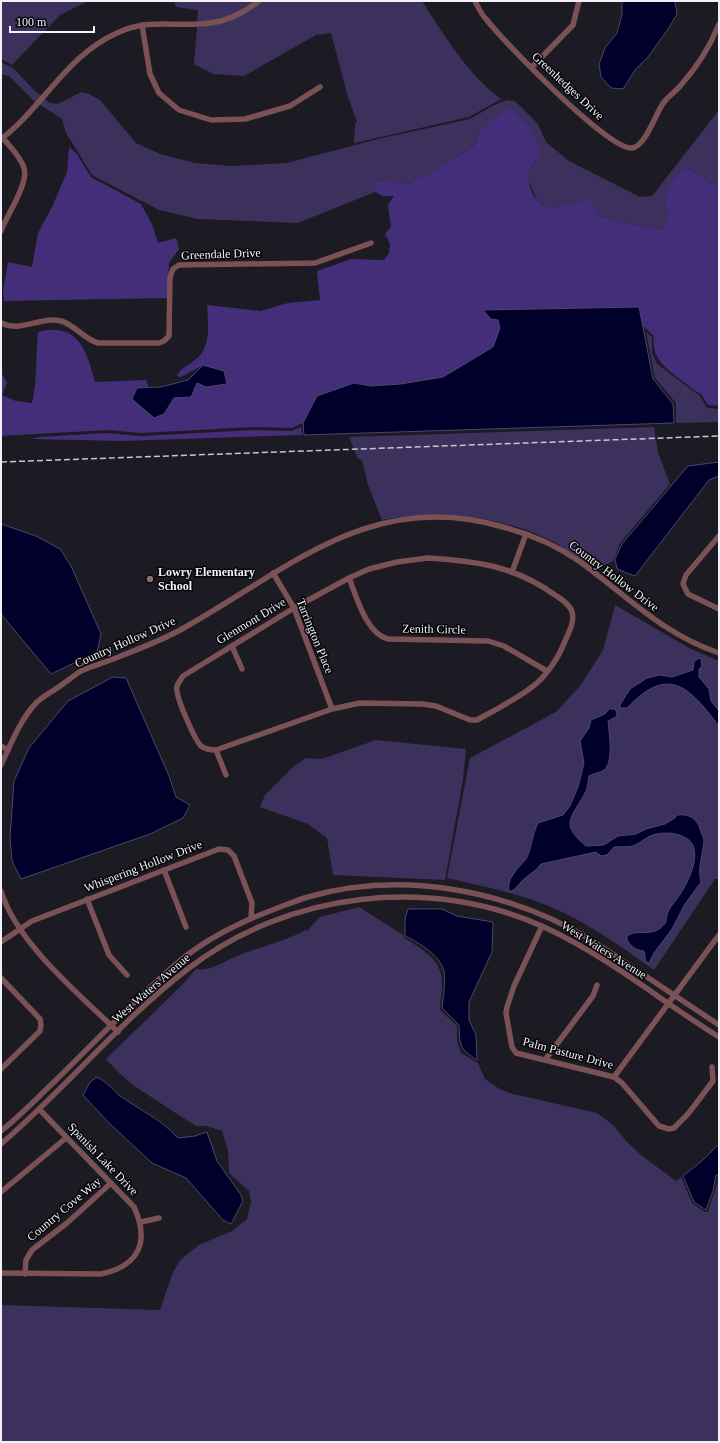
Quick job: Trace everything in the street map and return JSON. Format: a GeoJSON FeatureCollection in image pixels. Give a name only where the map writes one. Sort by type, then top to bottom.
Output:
{"type":"FeatureCollection","features":[{"type":"Feature","properties":{"kind":"street"},"geometry":{"type":"LineString","coordinates":[[1,231],[23,186],[25,174],[22,163],[2,138],[25,117],[73,63],[88,50],[115,34],[142,25],[158,23],[202,24],[220,21],[237,15],[260,1]]}},
{"type":"Feature","properties":{"kind":"street","name":"Greenhedges Drive"},"geometry":{"type":"LineString","coordinates":[[475,1],[485,18],[532,67],[594,127],[623,147],[632,148],[643,142],[665,101],[680,87],[697,66],[711,44],[719,24]]}},
{"type":"Feature","properties":{"kind":"street"},"geometry":{"type":"LineString","coordinates":[[532,67],[573,25],[579,1]]}},
{"type":"Feature","properties":{"kind":"street"},"geometry":{"type":"LineString","coordinates":[[142,25],[150,74],[159,93],[179,110],[212,120],[245,119],[290,106],[320,87]]}},
{"type":"Feature","properties":{"kind":"street","name":"Greendale Drive"},"geometry":{"type":"LineString","coordinates":[[1,323],[16,327],[39,321],[52,320],[70,325],[92,341],[98,343],[159,343],[164,341],[169,336],[170,273],[179,265],[315,262],[371,243]]}},
{"type":"Feature","properties":{"kind":"street","name":"Country Hollow Drive"},"geometry":{"type":"LineString","coordinates":[[1,765],[18,728],[37,702],[82,671],[170,635],[331,540],[371,526],[401,520],[457,518],[480,521],[526,534],[551,544],[578,560],[644,613],[673,633],[704,648],[719,652]]}},
{"type":"Feature","properties":{"kind":"street"},"geometry":{"type":"LineString","coordinates":[[512,572],[526,534]]}},
{"type":"Feature","properties":{"kind":"street"},"geometry":{"type":"LineString","coordinates":[[719,536],[686,575],[683,584],[688,594],[719,609]]}},
{"type":"Feature","properties":{"kind":"street","name":"Glenmont Drive"},"geometry":{"type":"LineString","coordinates":[[428,558],[470,561],[512,572],[550,591],[567,603],[572,611],[573,622],[562,650],[547,671],[532,687],[477,720],[470,720],[436,706],[422,704],[360,703],[332,709],[216,750],[209,750],[202,746],[196,739],[177,696],[176,686],[183,676],[294,608],[349,578],[369,569],[398,562],[428,558]]}},
{"type":"Feature","properties":{"kind":"street","name":"Tarrington Place"},"geometry":{"type":"LineString","coordinates":[[273,573],[294,608],[332,709]]}},
{"type":"Feature","properties":{"kind":"street","name":"Zenith Circle"},"geometry":{"type":"LineString","coordinates":[[349,578],[370,627],[380,637],[388,639],[488,641],[504,646],[547,671]]}},
{"type":"Feature","properties":{"kind":"street"},"geometry":{"type":"LineString","coordinates":[[232,646],[242,669]]}},
{"type":"Feature","properties":{"kind":"street"},"geometry":{"type":"LineString","coordinates":[[1,746],[8,750]]}},
{"type":"Feature","properties":{"kind":"street"},"geometry":{"type":"LineString","coordinates":[[216,750],[226,775]]}},
{"type":"Feature","properties":{"kind":"street","name":"Whispering Hollow Drive"},"geometry":{"type":"LineString","coordinates":[[1,942],[19,928],[219,849],[228,850],[234,856],[252,903],[251,918]]}},
{"type":"Feature","properties":{"kind":"street"},"geometry":{"type":"LineString","coordinates":[[164,870],[186,927]]}},
{"type":"Feature","properties":{"kind":"street","name":"West Waters Avenue"},"geometry":{"type":"LineString","coordinates":[[1,1131],[32,1103],[177,962],[217,935],[251,918],[308,897],[368,886],[426,886],[471,892],[513,903],[572,928],[719,1025]]}},
{"type":"Feature","properties":{"kind":"street"},"geometry":{"type":"LineString","coordinates":[[1,892],[19,928],[38,952],[118,1032]]}},
{"type":"Feature","properties":{"kind":"street","name":"West Waters Avenue"},"geometry":{"type":"LineString","coordinates":[[1,1144],[40,1110],[118,1032],[173,981],[209,953],[266,924],[316,907],[369,898],[406,896],[437,898],[476,904],[511,914],[542,926],[592,953],[668,1005],[719,1037]]}},
{"type":"Feature","properties":{"kind":"street"},"geometry":{"type":"LineString","coordinates":[[87,900],[109,955],[127,975]]}},
{"type":"Feature","properties":{"kind":"street","name":"Palm Pasture Drive"},"geometry":{"type":"LineString","coordinates":[[542,926],[514,986],[506,1013],[512,1047],[516,1053],[614,1077],[622,1083],[659,1126],[669,1129],[674,1128],[688,1114],[713,1081],[712,1067]]}},
{"type":"Feature","properties":{"kind":"street"},"geometry":{"type":"LineString","coordinates":[[614,1077],[719,935]]}},
{"type":"Feature","properties":{"kind":"street"},"geometry":{"type":"LineString","coordinates":[[1,978],[40,1019],[41,1025],[40,1031],[1,1069]]}},
{"type":"Feature","properties":{"kind":"street"},"geometry":{"type":"LineString","coordinates":[[545,1060],[593,996],[597,985]]}},
{"type":"Feature","properties":{"kind":"street","name":"Spanish Lake Drive"},"geometry":{"type":"LineString","coordinates":[[40,1110],[134,1207],[141,1222]]}},
{"type":"Feature","properties":{"kind":"street"},"geometry":{"type":"LineString","coordinates":[[1,1192],[66,1138]]}},
{"type":"Feature","properties":{"kind":"street","name":"Country Cove Way"},"geometry":{"type":"LineString","coordinates":[[25,1274],[26,1260],[32,1250],[67,1223],[111,1183]]}},
{"type":"Feature","properties":{"kind":"street"},"geometry":{"type":"LineString","coordinates":[[1,1273],[101,1274],[116,1271],[129,1263],[137,1251],[142,1236],[141,1222],[158,1218]]}},
{"type":"Feature","properties":{"kind":"shaded area"},"geometry":{"type":"Polygon","coordinates":[[[1,1],[88,1],[60,15],[12,65],[1,59],[1,1]]]}},
{"type":"Feature","properties":{"kind":"shaded area"},"geometry":{"type":"Polygon","coordinates":[[[174,1],[422,1],[457,54],[478,78],[501,99],[469,117],[354,143],[355,123],[357,122],[348,97],[331,33],[316,35],[244,76],[213,74],[194,64],[197,27],[201,27],[197,24],[198,10],[176,7],[174,1]]]}},
{"type":"Feature","properties":{"kind":"shaded area"},"geometry":{"type":"Polygon","coordinates":[[[1,62],[13,68],[36,92],[50,103],[58,104],[81,92],[89,94],[100,100],[136,143],[160,154],[195,163],[232,166],[287,163],[382,138],[470,119],[494,105],[507,100],[515,101],[538,124],[546,142],[569,161],[640,197],[652,196],[719,110],[719,183],[714,185],[688,168],[666,193],[667,223],[664,229],[623,223],[600,216],[595,205],[579,201],[564,206],[545,206],[538,202],[528,180],[529,169],[540,156],[537,150],[481,130],[474,146],[442,166],[406,185],[390,180],[376,181],[375,192],[298,223],[198,219],[159,210],[92,175],[66,133],[62,119],[33,100],[9,76],[1,74],[1,62]]]}},
{"type":"Feature","properties":{"kind":"shaded area"},"geometry":{"type":"Polygon","coordinates":[[[507,109],[512,110],[532,130],[540,156],[532,165],[528,176],[532,192],[538,202],[542,205],[562,206],[586,199],[595,205],[600,216],[623,223],[664,229],[667,221],[667,191],[671,183],[681,173],[688,168],[714,185],[719,183],[719,406],[708,405],[701,394],[673,374],[660,361],[654,346],[654,336],[643,326],[639,307],[484,310],[491,319],[498,320],[500,328],[493,347],[443,377],[401,384],[371,386],[354,383],[317,396],[303,423],[292,428],[254,427],[141,433],[108,430],[1,436],[1,372],[7,383],[2,395],[16,401],[32,403],[35,386],[38,332],[52,330],[63,331],[72,335],[84,350],[95,382],[146,380],[149,388],[137,389],[164,414],[174,398],[197,383],[207,387],[203,365],[181,377],[177,376],[182,369],[200,355],[207,342],[207,305],[260,311],[288,303],[320,300],[317,271],[351,259],[384,260],[389,253],[390,244],[385,234],[391,227],[388,205],[394,196],[382,196],[375,192],[375,181],[390,180],[406,185],[442,166],[474,146],[481,130],[507,109]]]}},
{"type":"Feature","properties":{"kind":"shaded area"},"geometry":{"type":"Polygon","coordinates":[[[69,147],[76,153],[91,177],[141,204],[152,224],[158,243],[176,238],[179,249],[169,263],[167,298],[4,301],[3,291],[8,262],[32,267],[38,233],[52,207],[67,172],[69,147]]]}},
{"type":"Feature","properties":{"kind":"shaded area"},"geometry":{"type":"Polygon","coordinates":[[[646,332],[652,337],[652,353],[657,364],[700,396],[707,408],[719,409],[719,422],[676,423],[676,403],[655,378],[646,332]]]}},
{"type":"Feature","properties":{"kind":"shaded area"},"geometry":{"type":"Polygon","coordinates":[[[301,427],[302,435],[122,441],[31,439],[39,437],[107,433],[141,436],[254,430],[292,431],[301,427]]]}},
{"type":"Feature","properties":{"kind":"shaded area"},"geometry":{"type":"Polygon","coordinates":[[[654,427],[658,453],[670,484],[620,543],[613,561],[599,567],[588,564],[554,542],[526,530],[491,520],[473,517],[437,515],[400,517],[382,520],[368,485],[362,460],[358,459],[349,437],[654,427]]]}},
{"type":"Feature","properties":{"kind":"shaded area"},"geometry":{"type":"Polygon","coordinates":[[[615,605],[691,649],[719,661],[719,879],[715,879],[654,970],[594,929],[544,904],[517,895],[447,878],[470,758],[556,712],[581,685],[603,650],[615,605]]]}},
{"type":"Feature","properties":{"kind":"shaded area"},"geometry":{"type":"Polygon","coordinates":[[[376,740],[466,749],[463,779],[445,880],[333,875],[327,838],[308,824],[260,807],[265,795],[293,767],[306,758],[322,759],[376,740]]]}},
{"type":"Feature","properties":{"kind":"shaded area"},"geometry":{"type":"Polygon","coordinates":[[[359,907],[403,935],[404,938],[417,946],[434,961],[441,974],[442,982],[440,1010],[457,1026],[457,1041],[461,1053],[478,1063],[485,1079],[501,1090],[513,1094],[597,1113],[613,1125],[627,1142],[642,1156],[676,1181],[681,1177],[692,1203],[705,1212],[708,1212],[719,1178],[719,1442],[1,1442],[1,1305],[160,1310],[173,1272],[181,1259],[199,1245],[232,1231],[247,1219],[251,1202],[249,1191],[229,1173],[228,1151],[222,1131],[207,1126],[196,1126],[133,1085],[106,1059],[183,984],[196,969],[208,969],[214,967],[236,956],[306,930],[307,931],[320,917],[359,907]]]}},
{"type":"Feature","properties":{"kind":"water"},"geometry":{"type":"Polygon","coordinates":[[[675,1],[677,14],[648,57],[635,70],[623,89],[611,88],[601,77],[599,64],[605,48],[617,33],[622,14],[622,2],[675,1]]]}},
{"type":"Feature","properties":{"kind":"water"},"geometry":{"type":"Polygon","coordinates":[[[639,307],[653,379],[673,404],[674,423],[304,435],[303,423],[317,396],[354,383],[371,386],[401,384],[443,377],[493,347],[500,328],[498,320],[491,319],[483,310],[639,307]]]}},
{"type":"Feature","properties":{"kind":"water"},"geometry":{"type":"Polygon","coordinates":[[[203,365],[224,371],[227,384],[206,387],[197,383],[191,397],[174,398],[164,414],[154,418],[132,399],[137,388],[161,387],[188,380],[203,365]]]}},
{"type":"Feature","properties":{"kind":"water"},"geometry":{"type":"Polygon","coordinates":[[[719,462],[719,476],[709,480],[635,576],[617,569],[615,559],[622,544],[688,466],[719,462]]]}},
{"type":"Feature","properties":{"kind":"water"},"geometry":{"type":"Polygon","coordinates":[[[1,524],[36,536],[60,549],[71,566],[101,634],[97,652],[51,674],[1,614],[1,524]]]}},
{"type":"Feature","properties":{"kind":"water"},"geometry":{"type":"Polygon","coordinates":[[[699,658],[701,659],[702,666],[699,669],[699,677],[709,689],[711,701],[719,711],[719,726],[698,701],[688,692],[678,686],[667,684],[655,687],[642,695],[627,708],[620,708],[620,705],[630,689],[647,678],[660,675],[672,677],[693,670],[694,662],[699,658]]]}},
{"type":"Feature","properties":{"kind":"water"},"geometry":{"type":"Polygon","coordinates":[[[113,677],[126,678],[169,776],[176,797],[190,805],[183,818],[150,834],[21,879],[12,861],[10,838],[14,781],[29,748],[68,701],[113,677]]]}},
{"type":"Feature","properties":{"kind":"water"},"geometry":{"type":"Polygon","coordinates":[[[609,709],[615,709],[617,713],[616,717],[608,721],[610,747],[609,761],[604,770],[589,776],[586,791],[573,814],[570,825],[577,838],[586,846],[604,845],[618,836],[636,834],[646,829],[665,824],[677,815],[686,815],[690,816],[696,821],[704,840],[700,866],[701,882],[685,904],[672,929],[654,953],[649,963],[646,962],[644,951],[638,950],[632,946],[627,940],[627,936],[637,933],[656,931],[666,922],[666,917],[669,910],[685,887],[694,864],[694,849],[686,838],[672,833],[657,834],[633,846],[614,847],[607,855],[601,856],[596,852],[541,864],[514,890],[510,892],[509,888],[511,879],[526,859],[538,823],[563,815],[570,806],[578,787],[584,763],[580,741],[589,728],[591,720],[605,714],[609,709]]]}},
{"type":"Feature","properties":{"kind":"water"},"geometry":{"type":"Polygon","coordinates":[[[408,909],[442,909],[457,916],[493,922],[492,952],[469,1002],[469,1020],[476,1035],[477,1060],[464,1049],[460,1042],[459,1025],[442,1008],[445,980],[442,965],[428,950],[405,936],[405,919],[408,909]]]}},
{"type":"Feature","properties":{"kind":"water"},"geometry":{"type":"Polygon","coordinates":[[[97,1077],[119,1095],[164,1125],[178,1138],[195,1136],[207,1132],[217,1161],[241,1195],[243,1201],[231,1224],[223,1220],[186,1178],[152,1163],[109,1123],[83,1095],[90,1082],[97,1077]]]}},
{"type":"Feature","properties":{"kind":"water"},"geometry":{"type":"Polygon","coordinates":[[[719,1144],[719,1175],[716,1175],[713,1191],[706,1210],[694,1202],[683,1176],[702,1161],[719,1144]]]}},
{"type":"Feature","properties":{"kind":"railway"},"geometry":{"type":"LineString","coordinates":[[1,462],[719,436]]}},
{"type":"Feature","properties":{"kind":"place","name":"Lowry Elementary School"},"geometry":{"type":"Point","coordinates":[150,579]}}]}
